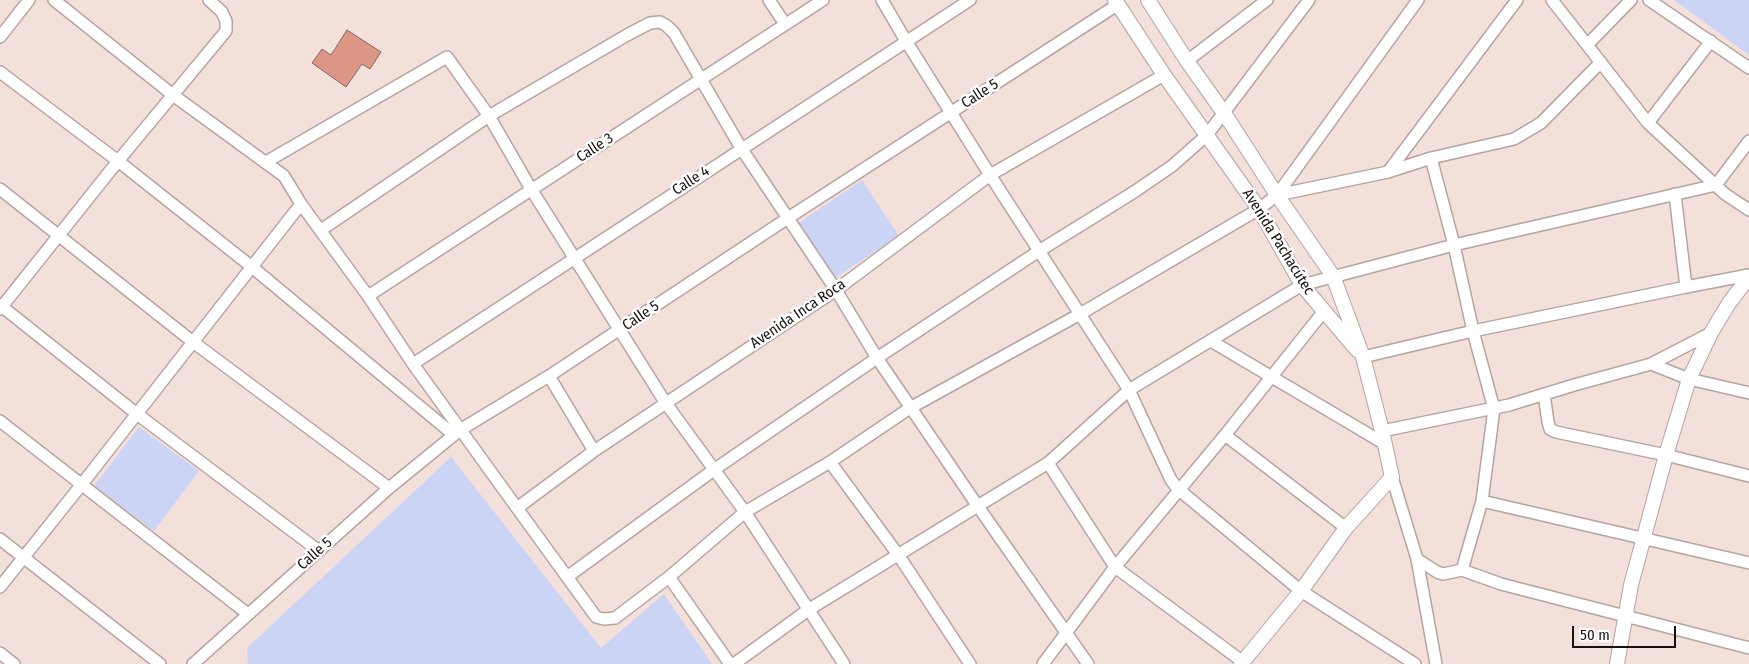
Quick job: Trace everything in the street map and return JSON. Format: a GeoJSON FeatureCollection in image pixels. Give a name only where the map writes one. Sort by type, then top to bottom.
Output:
{"type":"FeatureCollection","features":[{"type":"Feature","properties":{"kind":"street"},"geometry":{"type":"LineString","coordinates":[[0,37],[29,0]]}},
{"type":"Feature","properties":{"kind":"street"},"geometry":{"type":"LineString","coordinates":[[54,0],[174,95],[284,176],[301,204],[368,296],[457,433],[517,508],[596,617],[604,619],[614,618],[669,577],[745,512],[830,462],[910,408],[1080,314],[1259,209],[1278,195],[1418,0]]}},
{"type":"Feature","properties":{"kind":"street"},"geometry":{"type":"LineString","coordinates":[[208,0],[222,12],[226,21],[226,30],[1,307],[137,414],[319,551]]}},
{"type":"Feature","properties":{"kind":"street"},"geometry":{"type":"LineString","coordinates":[[769,0],[785,24]]}},
{"type":"Feature","properties":{"kind":"street","name":"Calle 3"},"geometry":{"type":"LineString","coordinates":[[368,296],[823,0]]}},
{"type":"Feature","properties":{"kind":"street"},"geometry":{"type":"LineString","coordinates":[[882,0],[906,42],[990,175],[1129,390],[1171,480],[1178,489],[1301,591],[1415,664]]}},
{"type":"Feature","properties":{"kind":"street","name":"Calle 4"},"geometry":{"type":"LineString","coordinates":[[413,364],[970,0]]}},
{"type":"Feature","properties":{"kind":"street","name":"Avenida Pachacútec"},"geometry":{"type":"LineString","coordinates":[[1148,0],[1187,61],[1333,276],[1363,357]]}},
{"type":"Feature","properties":{"kind":"street"},"geometry":{"type":"LineString","coordinates":[[1187,61],[1267,0]]}},
{"type":"Feature","properties":{"kind":"street"},"geometry":{"type":"LineString","coordinates":[[567,577],[715,469],[876,358],[1172,166],[1207,135],[1309,0]]}},
{"type":"Feature","properties":{"kind":"street"},"geometry":{"type":"LineString","coordinates":[[1388,172],[1517,0]]}},
{"type":"Feature","properties":{"kind":"street"},"geometry":{"type":"LineString","coordinates":[[1552,0],[1648,123],[1734,201],[1749,210]]}},
{"type":"Feature","properties":{"kind":"street"},"geometry":{"type":"LineString","coordinates":[[1588,44],[1631,0]]}},
{"type":"Feature","properties":{"kind":"street"},"geometry":{"type":"LineString","coordinates":[[1649,0],[1749,68]]}},
{"type":"Feature","properties":{"kind":"street","name":"Avenida Pachacútec"},"geometry":{"type":"LineString","coordinates":[[1116,2],[1164,75],[1259,209],[1302,285],[1363,357]]}},
{"type":"Feature","properties":{"kind":"street","name":"Calle 5"},"geometry":{"type":"LineString","coordinates":[[193,664],[389,488],[457,433],[620,330],[1116,2]]}},
{"type":"Feature","properties":{"kind":"street"},"geometry":{"type":"LineString","coordinates":[[321,230],[489,116],[627,35],[650,23],[660,22],[674,33],[741,148],[836,290],[876,358],[1088,664]]}},
{"type":"Feature","properties":{"kind":"street"},"geometry":{"type":"LineString","coordinates":[[1648,123],[1711,41]]}},
{"type":"Feature","properties":{"kind":"street"},"geometry":{"type":"LineString","coordinates":[[266,162],[447,57],[489,116],[531,190],[665,402],[745,512],[844,664]]}},
{"type":"Feature","properties":{"kind":"street"},"geometry":{"type":"LineString","coordinates":[[1278,195],[1388,172],[1431,158],[1514,139],[1541,123],[1601,62]]}},
{"type":"Feature","properties":{"kind":"street"},"geometry":{"type":"LineString","coordinates":[[0,72],[118,161],[457,433]]}},
{"type":"Feature","properties":{"kind":"street","name":"Avenida Inca Roca"},"geometry":{"type":"LineString","coordinates":[[517,508],[594,451],[665,402],[836,290],[990,175],[1164,75]]}},
{"type":"Feature","properties":{"kind":"street"},"geometry":{"type":"LineString","coordinates":[[734,664],[808,610],[1048,463],[1129,390],[1302,285],[1454,245],[1716,185],[1749,141]]}},
{"type":"Feature","properties":{"kind":"street"},"geometry":{"type":"LineString","coordinates":[[1431,158],[1454,245],[1473,332],[1494,409],[1482,501],[1462,570]]}},
{"type":"Feature","properties":{"kind":"street"},"geometry":{"type":"LineString","coordinates":[[0,189],[194,342],[389,488]]}},
{"type":"Feature","properties":{"kind":"street"},"geometry":{"type":"LineString","coordinates":[[1674,194],[1686,287]]}},
{"type":"Feature","properties":{"kind":"street"},"geometry":{"type":"LineString","coordinates":[[0,587],[301,204]]}},
{"type":"Feature","properties":{"kind":"street"},"geometry":{"type":"LineString","coordinates":[[1436,664],[1417,559],[1392,477],[1363,357],[1686,287],[1749,276]]}},
{"type":"Feature","properties":{"kind":"street"},"geometry":{"type":"LineString","coordinates":[[1617,664],[1625,616],[1644,539],[1666,455],[1690,379],[1711,333],[1729,303],[1749,276]]}},
{"type":"Feature","properties":{"kind":"street"},"geometry":{"type":"LineString","coordinates":[[1043,664],[1115,567],[1178,489],[1225,435],[1324,311]]}},
{"type":"Feature","properties":{"kind":"street"},"geometry":{"type":"LineString","coordinates":[[1211,340],[1271,376],[1384,438],[1651,364],[1711,333]]}},
{"type":"Feature","properties":{"kind":"street"},"geometry":{"type":"LineString","coordinates":[[1651,364],[1690,379],[1749,393]]}},
{"type":"Feature","properties":{"kind":"street"},"geometry":{"type":"LineString","coordinates":[[549,376],[594,451]]}},
{"type":"Feature","properties":{"kind":"street"},"geometry":{"type":"LineString","coordinates":[[1544,394],[1550,429],[1556,432],[1666,455],[1749,476]]}},
{"type":"Feature","properties":{"kind":"street"},"geometry":{"type":"LineString","coordinates":[[0,421],[248,614]]}},
{"type":"Feature","properties":{"kind":"street"},"geometry":{"type":"LineString","coordinates":[[1225,435],[1346,528]]}},
{"type":"Feature","properties":{"kind":"street"},"geometry":{"type":"LineString","coordinates":[[830,462],[899,556],[970,664]]}},
{"type":"Feature","properties":{"kind":"street"},"geometry":{"type":"LineString","coordinates":[[1048,463],[1115,567],[1243,663],[1301,591],[1346,528],[1392,477]]}},
{"type":"Feature","properties":{"kind":"street"},"geometry":{"type":"LineString","coordinates":[[1482,501],[1749,563]]}},
{"type":"Feature","properties":{"kind":"street"},"geometry":{"type":"LineString","coordinates":[[0,539],[160,664]]}},
{"type":"Feature","properties":{"kind":"street"},"geometry":{"type":"LineString","coordinates":[[1417,559],[1442,574],[1462,570],[1501,584],[1749,648]]}},
{"type":"Feature","properties":{"kind":"street"},"geometry":{"type":"LineString","coordinates":[[669,577],[730,664]]}},
{"type":"Feature","properties":{"kind":"street"},"geometry":{"type":"LineString","coordinates":[[0,653],[14,664]]}},
{"type":"Feature","properties":{"kind":"shaded area"},"geometry":{"type":"Polygon","coordinates":[[[1674,0],[1749,0],[1749,55],[1674,0]]]}},
{"type":"Feature","properties":{"kind":"shaded area"},"geometry":{"type":"Polygon","coordinates":[[[862,180],[899,236],[833,279],[797,224],[862,180]]]}},
{"type":"Feature","properties":{"kind":"shaded area"},"geometry":{"type":"Polygon","coordinates":[[[139,427],[199,471],[154,531],[94,486],[139,427]]]}},
{"type":"Feature","properties":{"kind":"shaded area"},"geometry":{"type":"Polygon","coordinates":[[[451,457],[601,648],[664,594],[712,664],[248,664],[247,648],[451,457]]]}},
{"type":"Feature","properties":{"kind":"building"},"geometry":{"type":"Polygon","coordinates":[[[347,30],[381,52],[370,69],[362,64],[346,87],[312,63],[322,49],[331,55],[347,30]]]}}]}
